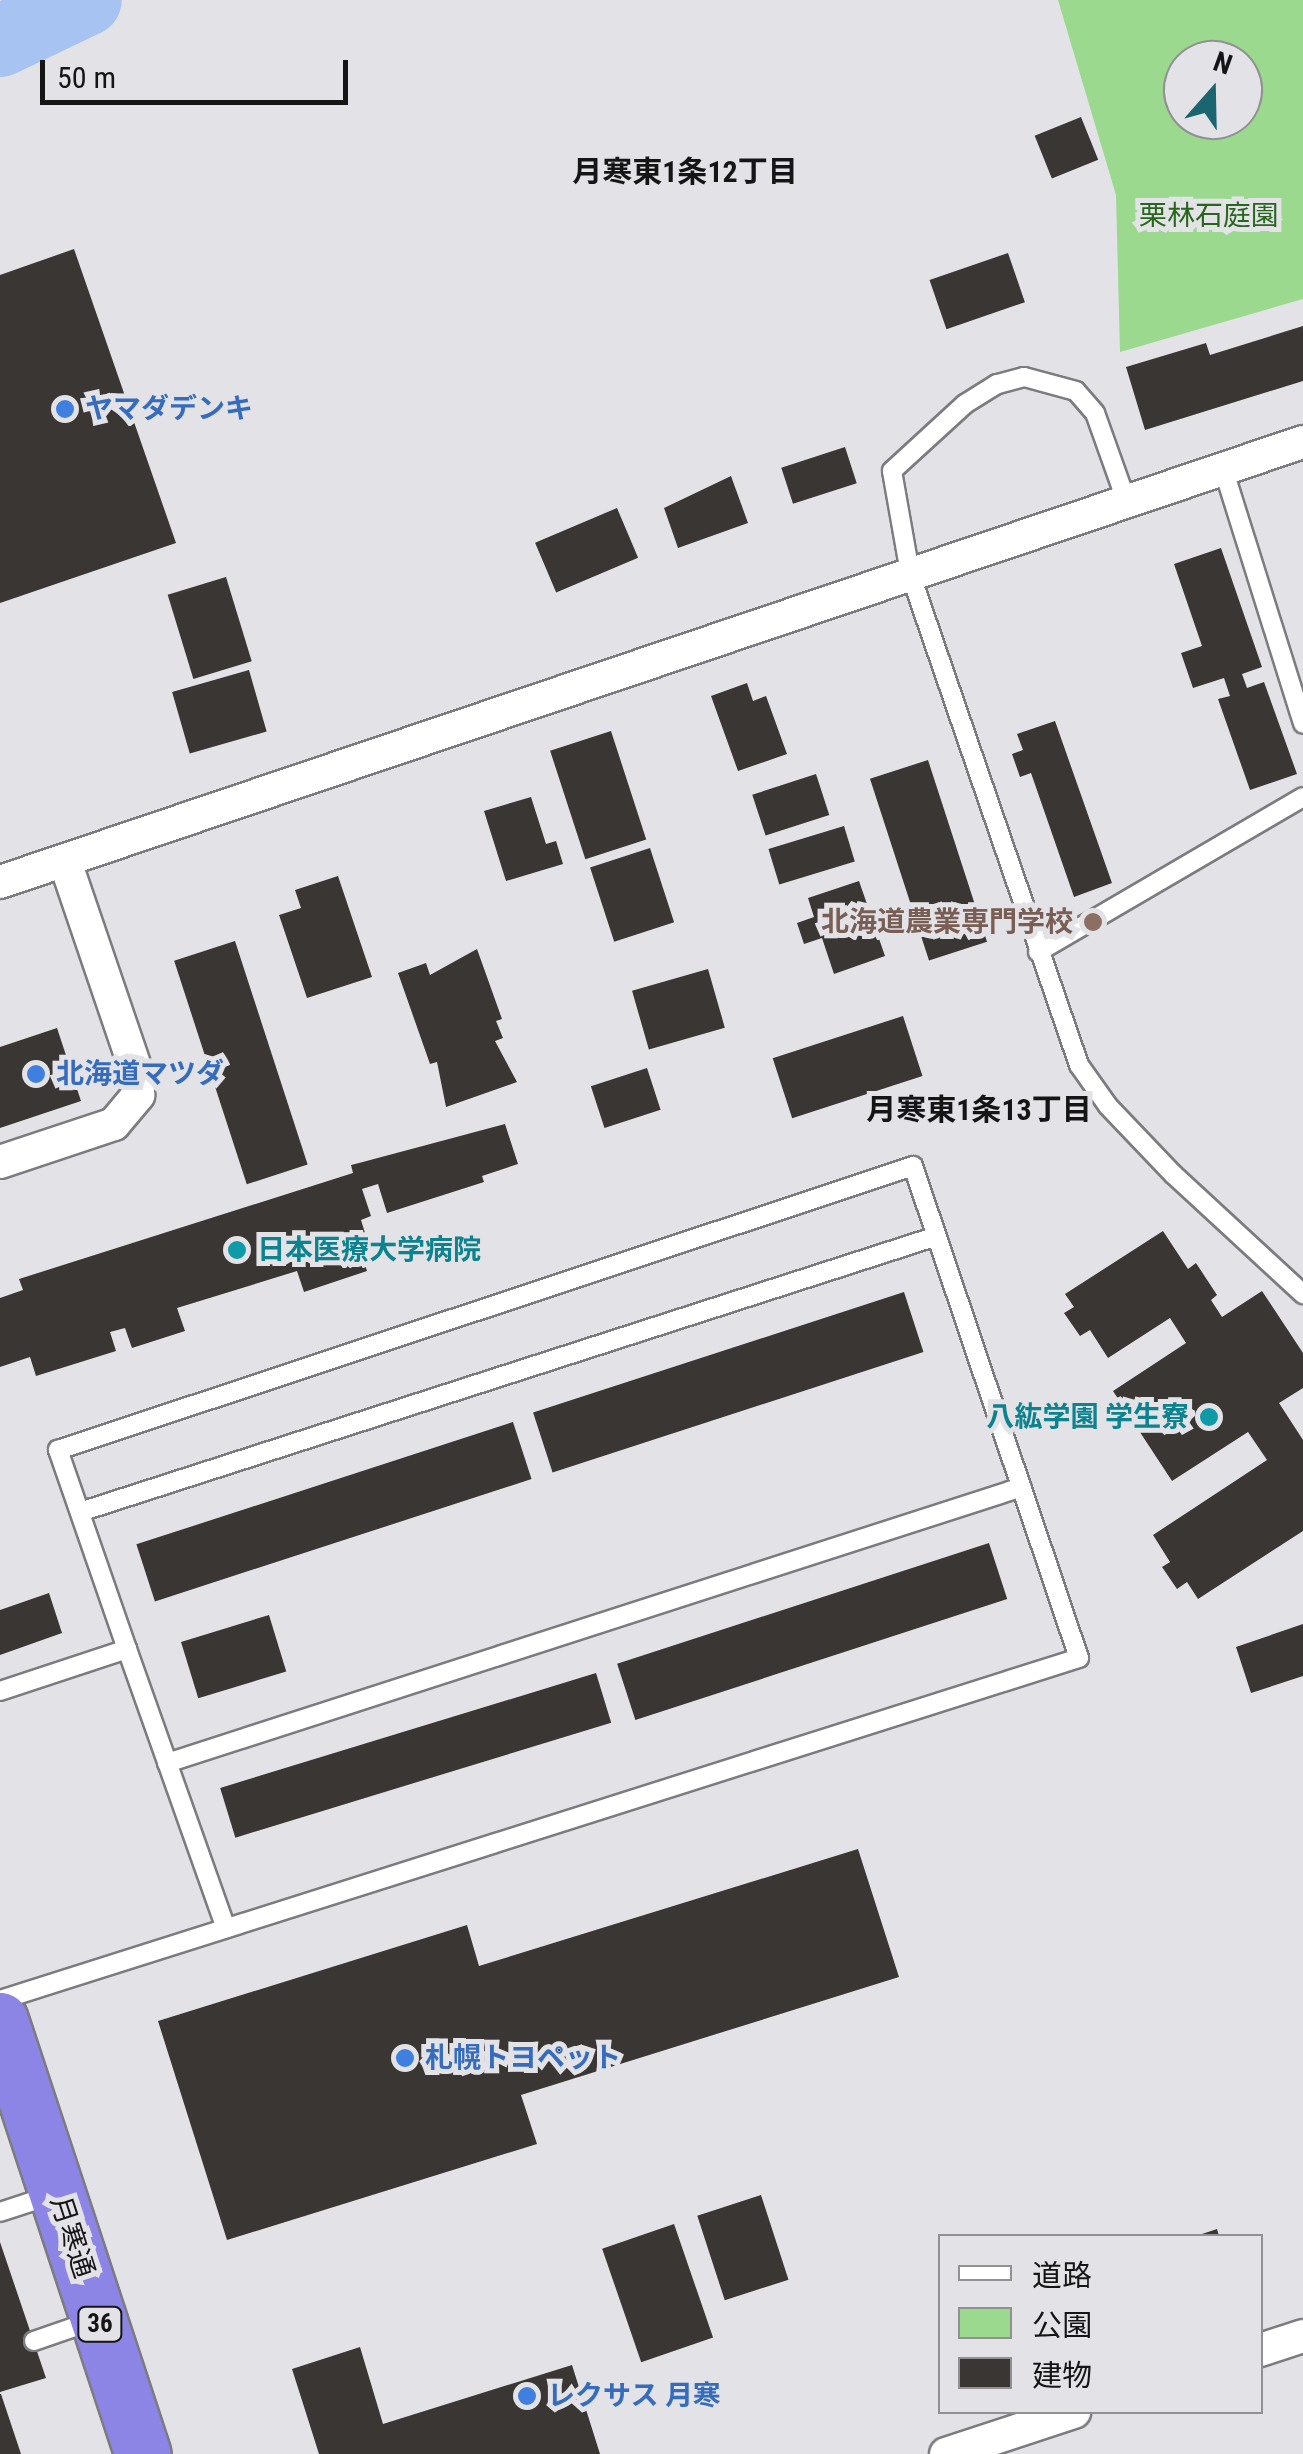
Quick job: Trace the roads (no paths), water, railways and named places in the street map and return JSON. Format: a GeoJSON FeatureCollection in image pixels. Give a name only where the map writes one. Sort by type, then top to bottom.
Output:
{"type":"FeatureCollection","features":[{"type":"Feature","properties":{"kind":"highway","name":"月寒通"},"geometry":{"type":"LineString","coordinates":[[0,2020],[143,2454]]}},
{"type":"Feature","properties":{"kind":"street"},"geometry":{"type":"LineString","coordinates":[[0,882],[1303,442]]}},
{"type":"Feature","properties":{"kind":"street"},"geometry":{"type":"LineString","coordinates":[[0,1162],[114,1124],[138,1095],[138,1076],[65,861]]}},
{"type":"Feature","properties":{"kind":"street"},"geometry":{"type":"LineString","coordinates":[[1263,2349],[1303,2336]]}},
{"type":"Feature","properties":{"kind":"street"},"geometry":{"type":"LineString","coordinates":[[946,2454],[1068,2414]]}},
{"type":"Feature","properties":{"kind":"lane"},"geometry":{"type":"LineString","coordinates":[[1126,500],[1095,414],[1076,391],[1024,377],[996,384],[902,456],[892,471],[910,572],[1079,1064],[1108,1106],[1303,1294]]}},
{"type":"Feature","properties":{"kind":"lane"},"geometry":{"type":"LineString","coordinates":[[1222,468],[1303,724]]}},
{"type":"Feature","properties":{"kind":"lane"},"geometry":{"type":"LineString","coordinates":[[1038,952],[1303,797]]}},
{"type":"Feature","properties":{"kind":"lane"},"geometry":{"type":"LineString","coordinates":[[0,2000],[1080,1658],[913,1166],[58,1450],[226,1928]]}},
{"type":"Feature","properties":{"kind":"lane"},"geometry":{"type":"LineString","coordinates":[[80,1512],[937,1236]]}},
{"type":"Feature","properties":{"kind":"lane"},"geometry":{"type":"LineString","coordinates":[[167,1763],[1022,1487]]}},
{"type":"Feature","properties":{"kind":"lane"},"geometry":{"type":"LineString","coordinates":[[0,1691],[127,1650]]}},
{"type":"Feature","properties":{"kind":"lane"},"geometry":{"type":"LineString","coordinates":[[0,2212],[57,2193]]}},
{"type":"Feature","properties":{"kind":"lane"},"geometry":{"type":"LineString","coordinates":[[34,2340],[99,2319]]}},
{"type":"Feature","properties":{"kind":"waterway"},"geometry":{"type":"LineString","coordinates":[[0,41],[86,0]]}},
{"type":"Feature","properties":{"kind":"place","name":"ヤマダデンキ"},"geometry":{"type":"Point","coordinates":[65,409]}},
{"type":"Feature","properties":{"kind":"place","name":"北海道農業専門学校"},"geometry":{"type":"Point","coordinates":[1093,922]}},
{"type":"Feature","properties":{"kind":"place","name":"北海道マツダ"},"geometry":{"type":"Point","coordinates":[36,1074]}},
{"type":"Feature","properties":{"kind":"place","name":"日本医療大学病院"},"geometry":{"type":"Point","coordinates":[237,1250]}},
{"type":"Feature","properties":{"kind":"place","name":"八紘学園 学生寮"},"geometry":{"type":"Point","coordinates":[1209,1417]}},
{"type":"Feature","properties":{"kind":"place","name":"札幌トヨペット"},"geometry":{"type":"Point","coordinates":[405,2058]}},
{"type":"Feature","properties":{"kind":"place","name":"レクサス 月寒"},"geometry":{"type":"Point","coordinates":[527,2396]}},
{"type":"Feature","properties":{"kind":"district","name":"月寒東1条12丁目"},"geometry":{"type":"Point","coordinates":[685,172]}},
{"type":"Feature","properties":{"kind":"district","name":"月寒東1条13丁目"},"geometry":{"type":"Point","coordinates":[979,1110]}},
{"type":"Feature","properties":{"kind":"park label","name":"栗林石庭園"},"geometry":{"type":"Point","coordinates":[1209,216]}}]}
